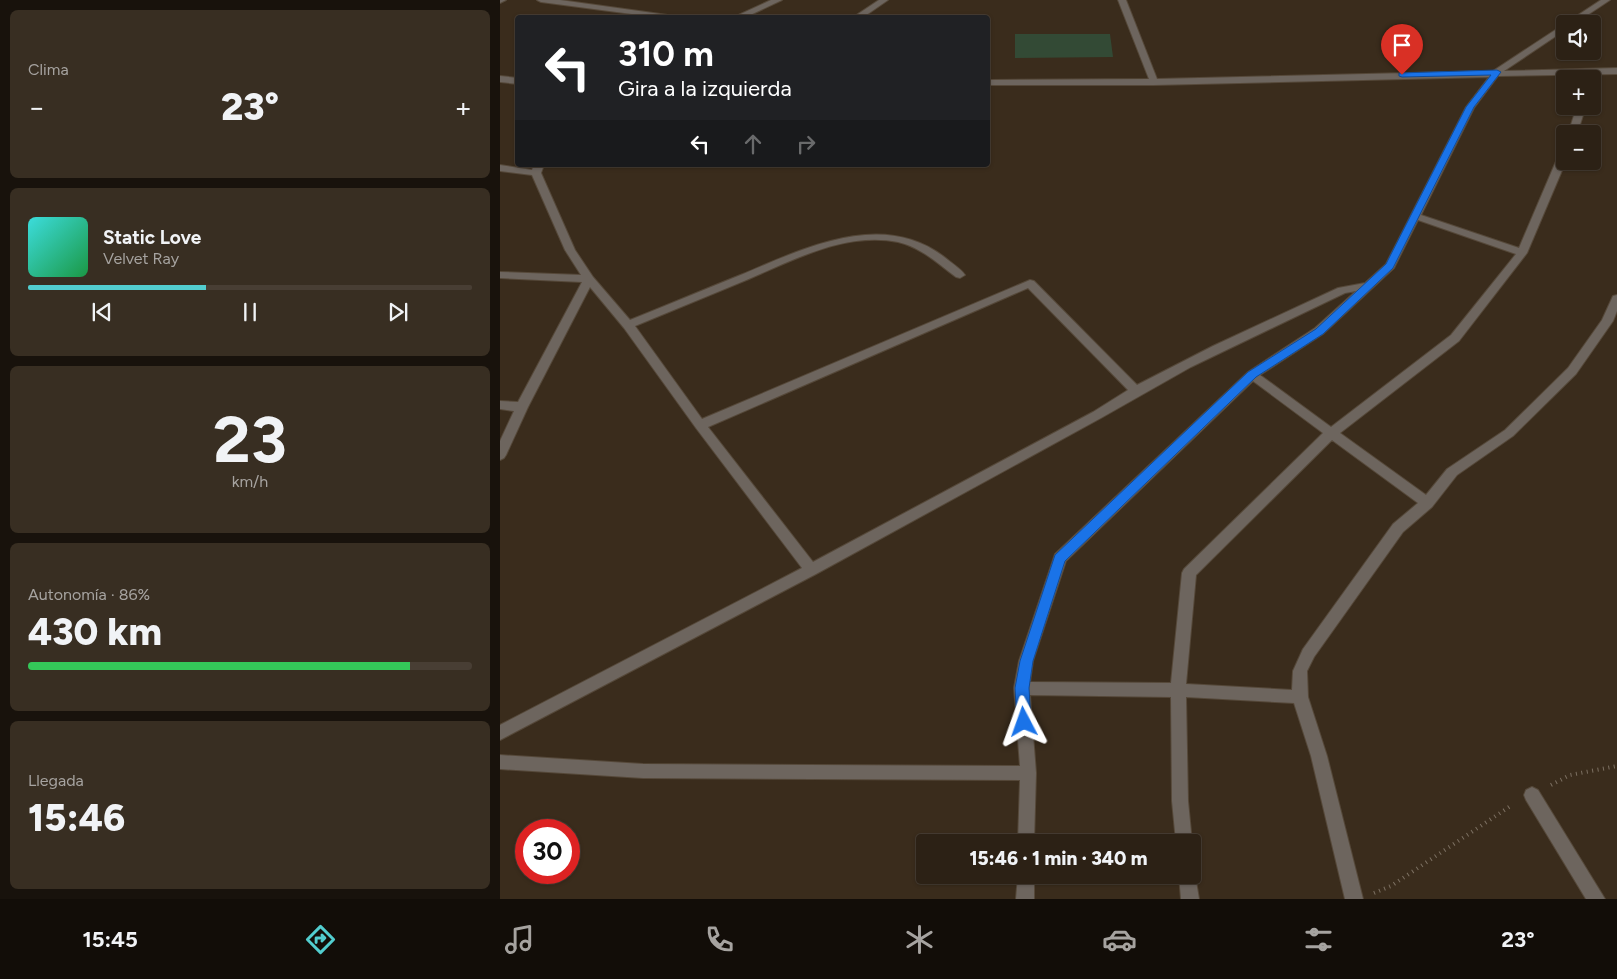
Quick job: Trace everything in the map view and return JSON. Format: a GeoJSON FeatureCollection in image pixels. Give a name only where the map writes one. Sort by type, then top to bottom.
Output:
{"type":"FeatureCollection","features":[{"type":"Feature","properties":{"kind":"street"},"geometry":{"type":"LineString","coordinates":[[541,0],[661,15]]}},
{"type":"Feature","properties":{"kind":"street"},"geometry":{"type":"LineString","coordinates":[[743,15],[778,0]]}},
{"type":"Feature","properties":{"kind":"street"},"geometry":{"type":"LineString","coordinates":[[861,15],[884,0]]}},
{"type":"Feature","properties":{"kind":"street"},"geometry":{"type":"LineString","coordinates":[[1122,0],[1154,82]]}},
{"type":"Feature","properties":{"kind":"street"},"geometry":{"type":"LineString","coordinates":[[1582,15],[1606,0]]}},
{"type":"Feature","properties":{"kind":"street"},"geometry":{"type":"LineString","coordinates":[[1026,834],[1028,773],[1022,688],[1026,661],[1060,558],[1252,375],[1319,331],[1390,266],[1470,107],[1497,72],[1556,32]]}},
{"type":"Feature","properties":{"kind":"street"},"geometry":{"type":"LineString","coordinates":[[1601,70],[1617,70]]}},
{"type":"Feature","properties":{"kind":"street"},"geometry":{"type":"LineString","coordinates":[[990,83],[1154,82],[1556,71]]}},
{"type":"Feature","properties":{"kind":"street"},"geometry":{"type":"LineString","coordinates":[[500,79],[515,81]]}},
{"type":"Feature","properties":{"kind":"street"},"geometry":{"type":"LineString","coordinates":[[500,168],[538,169],[570,250],[589,279],[628,325],[700,425],[811,570]]}},
{"type":"Feature","properties":{"kind":"street"},"geometry":{"type":"LineString","coordinates":[[1183,834],[1180,801],[1178,690],[1188,573],[1331,433],[1455,338],[1522,253],[1557,170]]}},
{"type":"Feature","properties":{"kind":"street"},"geometry":{"type":"LineString","coordinates":[[1415,216],[1522,253]]}},
{"type":"Feature","properties":{"kind":"street"},"geometry":{"type":"LineString","coordinates":[[628,325],[810,250],[837,240],[862,236],[892,237],[930,251],[960,275]]}},
{"type":"Feature","properties":{"kind":"street"},"geometry":{"type":"LineString","coordinates":[[500,275],[589,279]]}},
{"type":"Feature","properties":{"kind":"street"},"geometry":{"type":"LineString","coordinates":[[500,455],[522,407],[589,279]]}},
{"type":"Feature","properties":{"kind":"street"},"geometry":{"type":"LineString","coordinates":[[700,425],[1030,283],[1135,390]]}},
{"type":"Feature","properties":{"kind":"street"},"geometry":{"type":"LineString","coordinates":[[500,733],[811,570],[1097,416],[1135,390],[1181,366],[1342,290],[1368,286]]}},
{"type":"Feature","properties":{"kind":"street"},"geometry":{"type":"LineString","coordinates":[[1361,897],[1300,696],[1300,671],[1308,652],[1398,528],[1426,503],[1452,472],[1509,432],[1572,372],[1607,321],[1617,298]]}},
{"type":"Feature","properties":{"kind":"street"},"geometry":{"type":"LineString","coordinates":[[1252,375],[1426,503]]}},
{"type":"Feature","properties":{"kind":"street"},"geometry":{"type":"LineString","coordinates":[[500,405],[522,407]]}},
{"type":"Feature","properties":{"kind":"street"},"geometry":{"type":"LineString","coordinates":[[1022,688],[1178,690],[1300,696]]}},
{"type":"Feature","properties":{"kind":"street"},"geometry":{"type":"LineString","coordinates":[[500,762],[643,771],[1028,773]]}},
{"type":"Feature","properties":{"kind":"street"},"geometry":{"type":"LineString","coordinates":[[1532,795],[1596,899]]}},
{"type":"Feature","properties":{"kind":"street"},"geometry":{"type":"LineString","coordinates":[[1025,899],[1026,884]]}},
{"type":"Feature","properties":{"kind":"street"},"geometry":{"type":"LineString","coordinates":[[1188,884],[1190,899]]}},
{"type":"Feature","properties":{"kind":"path"},"geometry":{"type":"LineString","coordinates":[[1361,897],[1391,886],[1505,809],[1570,775],[1617,766]]}},
{"type":"Feature","properties":{"kind":"green space"},"geometry":{"type":"Polygon","coordinates":[[[1015,34],[1110,34],[1113,57],[1015,58],[1015,34]]]}},
{"type":"Feature","properties":{"kind":"route"},"geometry":{"type":"LineString","coordinates":[[1024,722],[1022,688],[1026,661],[1060,558],[1252,375],[1319,331],[1390,266],[1470,107],[1497,72],[1402,75]]}}]}
